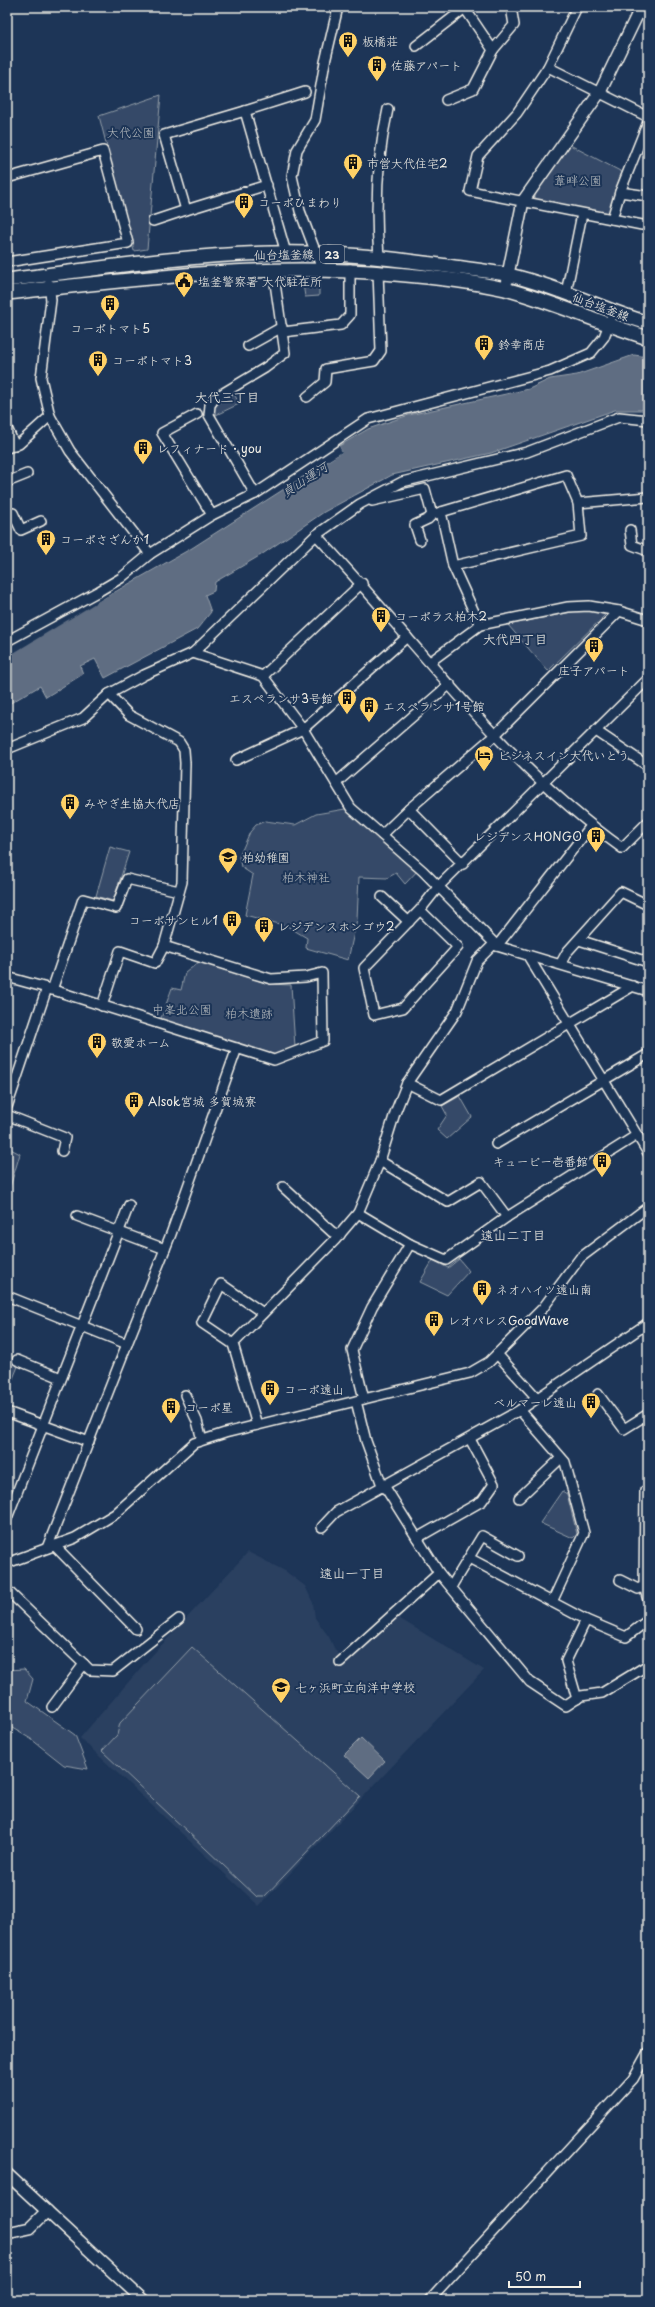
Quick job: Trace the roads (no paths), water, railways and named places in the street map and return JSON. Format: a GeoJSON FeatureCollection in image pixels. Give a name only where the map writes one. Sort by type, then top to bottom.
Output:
{"type":"FeatureCollection","features":[{"type":"Feature","properties":{"kind":"main road","name":"仙台塩釜線"},"geometry":{"type":"LineString","coordinates":[[7,280],[173,260],[286,253],[317,253],[379,257],[509,275],[566,293],[613,313],[648,323]]}},
{"type":"Feature","properties":{"kind":"main road","name":"仙台塩釜線"},"geometry":{"type":"LineString","coordinates":[[7,293],[184,273],[273,269],[350,270],[433,277],[505,289],[558,305],[608,325],[648,338]]}},
{"type":"Feature","properties":{"kind":"street"},"geometry":{"type":"LineString","coordinates":[[322,269],[300,211],[292,176],[297,150],[315,120],[325,62],[338,7]]}},
{"type":"Feature","properties":{"kind":"street"},"geometry":{"type":"LineString","coordinates":[[446,100],[473,89],[493,50],[514,25],[511,7]]}},
{"type":"Feature","properties":{"kind":"street"},"geometry":{"type":"LineString","coordinates":[[577,7],[548,67],[517,113],[478,156],[470,191],[642,225]]}},
{"type":"Feature","properties":{"kind":"street"},"geometry":{"type":"LineString","coordinates":[[505,289],[523,201],[600,92],[641,7]]}},
{"type":"Feature","properties":{"kind":"street"},"geometry":{"type":"LineString","coordinates":[[416,46],[464,8],[493,50]]}},
{"type":"Feature","properties":{"kind":"street"},"geometry":{"type":"LineString","coordinates":[[548,67],[648,117]]}},
{"type":"Feature","properties":{"kind":"street"},"geometry":{"type":"LineString","coordinates":[[186,210],[164,136],[306,92]]}},
{"type":"Feature","properties":{"kind":"street"},"geometry":{"type":"LineString","coordinates":[[379,257],[377,200],[382,133],[388,109]]}},
{"type":"Feature","properties":{"kind":"street"},"geometry":{"type":"LineString","coordinates":[[244,111],[286,253]]}},
{"type":"Feature","properties":{"kind":"street"},"geometry":{"type":"LineString","coordinates":[[612,219],[620,192],[648,122]]}},
{"type":"Feature","properties":{"kind":"street"},"geometry":{"type":"LineString","coordinates":[[7,178],[103,151],[128,243],[7,262]]}},
{"type":"Feature","properties":{"kind":"street"},"geometry":{"type":"LineString","coordinates":[[153,221],[267,185]]}},
{"type":"Feature","properties":{"kind":"street"},"geometry":{"type":"LineString","coordinates":[[620,192],[648,196]]}},
{"type":"Feature","properties":{"kind":"street"},"geometry":{"type":"LineString","coordinates":[[566,293],[582,214]]}},
{"type":"Feature","properties":{"kind":"street"},"geometry":{"type":"LineString","coordinates":[[255,494],[210,415],[210,405],[219,394],[265,368],[285,353],[273,269]]}},
{"type":"Feature","properties":{"kind":"street"},"geometry":{"type":"LineString","coordinates":[[248,346],[282,330],[342,325],[350,315],[350,270]]}},
{"type":"Feature","properties":{"kind":"street"},"geometry":{"type":"LineString","coordinates":[[307,397],[326,382],[326,369],[374,361],[381,351],[378,272]]}},
{"type":"Feature","properties":{"kind":"street"},"geometry":{"type":"LineString","coordinates":[[47,275],[52,300],[41,378],[50,416],[70,451],[150,554]]}},
{"type":"Feature","properties":{"kind":"street"},"geometry":{"type":"LineString","coordinates":[[7,641],[100,591],[121,578],[150,554],[212,515],[255,494],[368,419],[550,371],[591,353],[604,337],[613,313]]}},
{"type":"Feature","properties":{"kind":"street"},"geometry":{"type":"LineString","coordinates":[[197,414],[162,433],[212,515]]}},
{"type":"Feature","properties":{"kind":"street"},"geometry":{"type":"LineString","coordinates":[[7,428],[11,447],[19,444],[50,416]]}},
{"type":"Feature","properties":{"kind":"street"},"geometry":{"type":"LineString","coordinates":[[7,749],[83,718],[109,694],[144,675],[193,653],[316,535],[360,504],[402,482],[527,452],[619,417],[648,420]]}},
{"type":"Feature","properties":{"kind":"street"},"geometry":{"type":"LineString","coordinates":[[7,482],[27,474]]}},
{"type":"Feature","properties":{"kind":"street"},"geometry":{"type":"LineString","coordinates":[[420,540],[415,525],[437,514],[566,475],[578,503],[581,536],[454,566]]}},
{"type":"Feature","properties":{"kind":"street"},"geometry":{"type":"LineString","coordinates":[[360,504],[425,489],[437,514],[454,566],[480,625]]}},
{"type":"Feature","properties":{"kind":"street"},"geometry":{"type":"LineString","coordinates":[[578,503],[648,496]]}},
{"type":"Feature","properties":{"kind":"street"},"geometry":{"type":"LineString","coordinates":[[7,516],[13,513],[21,530],[41,521]]}},
{"type":"Feature","properties":{"kind":"street"},"geometry":{"type":"LineString","coordinates":[[630,530],[632,545],[648,551]]}},
{"type":"Feature","properties":{"kind":"street"},"geometry":{"type":"LineString","coordinates":[[316,535],[362,583],[407,637],[495,735],[591,826],[622,848],[648,822]]}},
{"type":"Feature","properties":{"kind":"street"},"geometry":{"type":"LineString","coordinates":[[263,676],[362,583]]}},
{"type":"Feature","properties":{"kind":"street"},"geometry":{"type":"LineString","coordinates":[[430,662],[480,625],[568,608],[589,606],[648,620]]}},
{"type":"Feature","properties":{"kind":"street"},"geometry":{"type":"LineString","coordinates":[[382,835],[409,809],[495,735],[619,612]]}},
{"type":"Feature","properties":{"kind":"street"},"geometry":{"type":"LineString","coordinates":[[236,760],[302,729],[407,637]]}},
{"type":"Feature","properties":{"kind":"street"},"geometry":{"type":"LineString","coordinates":[[193,653],[263,676],[302,729],[351,808],[439,886],[496,945],[528,956],[560,963],[648,990]]}},
{"type":"Feature","properties":{"kind":"street"},"geometry":{"type":"LineString","coordinates":[[420,910],[458,947],[403,1008],[374,1015],[364,968],[420,910],[439,886],[463,864],[648,679]]}},
{"type":"Feature","properties":{"kind":"street"},"geometry":{"type":"LineString","coordinates":[[336,783],[450,684]]}},
{"type":"Feature","properties":{"kind":"street"},"geometry":{"type":"LineString","coordinates":[[102,1006],[120,952],[156,963],[164,946],[182,882],[185,801],[184,750],[179,742],[129,715],[109,694]]}},
{"type":"Feature","properties":{"kind":"street"},"geometry":{"type":"LineString","coordinates":[[596,731],[648,766]]}},
{"type":"Feature","properties":{"kind":"street"},"geometry":{"type":"LineString","coordinates":[[409,809],[463,864]]}},
{"type":"Feature","properties":{"kind":"street"},"geometry":{"type":"LineString","coordinates":[[233,1344],[340,1235],[358,1213],[380,1161],[395,1114],[408,1083],[457,1011],[477,960],[496,945],[591,826]]}},
{"type":"Feature","properties":{"kind":"street"},"geometry":{"type":"LineString","coordinates":[[7,1107],[83,899],[116,908],[127,879],[180,891]]}},
{"type":"Feature","properties":{"kind":"street"},"geometry":{"type":"LineString","coordinates":[[560,963],[566,952],[621,892],[648,905]]}},
{"type":"Feature","properties":{"kind":"street"},"geometry":{"type":"LineString","coordinates":[[382,897],[409,922]]}},
{"type":"Feature","properties":{"kind":"street"},"geometry":{"type":"LineString","coordinates":[[578,940],[648,962]]}},
{"type":"Feature","properties":{"kind":"street"},"geometry":{"type":"LineString","coordinates":[[9,980],[49,989],[274,1060],[322,1041],[322,973],[306,977],[271,979],[164,946]]}},
{"type":"Feature","properties":{"kind":"street"},"geometry":{"type":"LineString","coordinates":[[528,956],[648,1153]]}},
{"type":"Feature","properties":{"kind":"street"},"geometry":{"type":"LineString","coordinates":[[408,1083],[441,1100],[570,1025],[633,986]]}},
{"type":"Feature","properties":{"kind":"street"},"geometry":{"type":"LineString","coordinates":[[51,1546],[89,1442],[165,1249],[236,1048]]}},
{"type":"Feature","properties":{"kind":"street"},"geometry":{"type":"LineString","coordinates":[[496,1144],[648,1054]]}},
{"type":"Feature","properties":{"kind":"street"},"geometry":{"type":"LineString","coordinates":[[7,1115],[65,1138],[62,1151]]}},
{"type":"Feature","properties":{"kind":"street"},"geometry":{"type":"LineString","coordinates":[[358,1213],[410,1244],[446,1260],[507,1217],[637,1135]]}},
{"type":"Feature","properties":{"kind":"street"},"geometry":{"type":"LineString","coordinates":[[380,1161],[448,1202],[481,1182],[507,1217]]}},
{"type":"Feature","properties":{"kind":"street"},"geometry":{"type":"LineString","coordinates":[[283,1187],[332,1232],[340,1235]]}},
{"type":"Feature","properties":{"kind":"street"},"geometry":{"type":"LineString","coordinates":[[7,1518],[129,1205]]}},
{"type":"Feature","properties":{"kind":"street"},"geometry":{"type":"LineString","coordinates":[[7,1563],[75,1538],[115,1514],[194,1443],[257,1425],[470,1373],[489,1362],[543,1308],[580,1258],[648,1207]]}},
{"type":"Feature","properties":{"kind":"street"},"geometry":{"type":"LineString","coordinates":[[77,1216],[165,1249]]}},
{"type":"Feature","properties":{"kind":"street"},"geometry":{"type":"LineString","coordinates":[[410,1244],[372,1307],[352,1350],[366,1441],[384,1488],[439,1573],[530,1682],[566,1706],[577,1699],[602,1693],[648,1665]]}},
{"type":"Feature","properties":{"kind":"street"},"geometry":{"type":"LineString","coordinates":[[257,1425],[233,1344],[202,1323],[221,1284],[263,1313]]}},
{"type":"Feature","properties":{"kind":"street"},"geometry":{"type":"LineString","coordinates":[[7,1296],[81,1327],[127,1344]]}},
{"type":"Feature","properties":{"kind":"street"},"geometry":{"type":"LineString","coordinates":[[322,1527],[336,1512],[384,1488],[520,1410],[648,1323]]}},
{"type":"Feature","properties":{"kind":"street"},"geometry":{"type":"LineString","coordinates":[[496,1354],[537,1398]]}},
{"type":"Feature","properties":{"kind":"street"},"geometry":{"type":"LineString","coordinates":[[17,1360],[61,1378]]}},
{"type":"Feature","properties":{"kind":"street"},"geometry":{"type":"LineString","coordinates":[[185,1394],[197,1421],[202,1440]]}},
{"type":"Feature","properties":{"kind":"street"},"geometry":{"type":"LineString","coordinates":[[598,1394],[624,1429],[648,1414]]}},
{"type":"Feature","properties":{"kind":"street"},"geometry":{"type":"LineString","coordinates":[[520,1410],[564,1462],[584,1534],[552,1602]]}},
{"type":"Feature","properties":{"kind":"street"},"geometry":{"type":"LineString","coordinates":[[7,1412],[89,1442]]}},
{"type":"Feature","properties":{"kind":"street"},"geometry":{"type":"LineString","coordinates":[[417,1538],[482,1501],[494,1484],[470,1439]]}},
{"type":"Feature","properties":{"kind":"street"},"geometry":{"type":"LineString","coordinates":[[519,1498],[561,1458]]}},
{"type":"Feature","properties":{"kind":"street"},"geometry":{"type":"LineString","coordinates":[[648,1490],[645,1491],[644,1586],[648,1600]]}},
{"type":"Feature","properties":{"kind":"street"},"geometry":{"type":"LineString","coordinates":[[451,1587],[482,1536],[518,1556]]}},
{"type":"Feature","properties":{"kind":"street"},"geometry":{"type":"LineString","coordinates":[[51,1546],[136,1629]]}},
{"type":"Feature","properties":{"kind":"street"},"geometry":{"type":"LineString","coordinates":[[469,1558],[586,1620],[626,1637],[648,1620]]}},
{"type":"Feature","properties":{"kind":"street"},"geometry":{"type":"LineString","coordinates":[[340,1662],[439,1573]]}},
{"type":"Feature","properties":{"kind":"street"},"geometry":{"type":"LineString","coordinates":[[620,1580],[638,1589],[644,1586]]}},
{"type":"Feature","properties":{"kind":"street"},"geometry":{"type":"LineString","coordinates":[[7,1590],[90,1670],[113,1671],[179,1618]]}},
{"type":"Feature","properties":{"kind":"street"},"geometry":{"type":"LineString","coordinates":[[577,1699],[566,1661],[586,1620]]}},
{"type":"Feature","properties":{"kind":"street"},"geometry":{"type":"LineString","coordinates":[[52,1707],[84,1664]]}},
{"type":"Feature","properties":{"kind":"street"},"geometry":{"type":"LineString","coordinates":[[430,2300],[633,2079],[648,2052]]}},
{"type":"Feature","properties":{"kind":"street"},"geometry":{"type":"LineString","coordinates":[[7,2174],[143,2300]]}},
{"type":"Feature","properties":{"kind":"street"},"geometry":{"type":"LineString","coordinates":[[7,2233],[30,2228],[47,2211]]}},
{"type":"Feature","properties":{"kind":"water","name":"貞山運河"},"geometry":{"type":"Polygon","coordinates":[[[634,355],[648,357],[648,410],[615,410],[491,453],[392,475],[324,512],[261,555],[215,582],[214,591],[205,595],[211,612],[197,629],[105,678],[95,659],[80,666],[83,674],[46,697],[40,686],[7,705],[7,653],[192,548],[342,452],[339,446],[368,429],[409,415],[529,389],[550,379],[577,375],[634,355]]]}},
{"type":"Feature","properties":{"kind":"water"},"geometry":{"type":"Polygon","coordinates":[[[361,1738],[385,1761],[369,1778],[344,1755],[361,1738]]]}},
{"type":"Feature","properties":{"kind":"place","name":"板橋荘"},"geometry":{"type":"Point","coordinates":[348,58]}},
{"type":"Feature","properties":{"kind":"place","name":"佐藤アパート"},"geometry":{"type":"Point","coordinates":[377,82]}},
{"type":"Feature","properties":{"kind":"place","name":"市営大代住宅2"},"geometry":{"type":"Point","coordinates":[353,180]}},
{"type":"Feature","properties":{"kind":"place","name":"コーポひまわり"},"geometry":{"type":"Point","coordinates":[244,219]}},
{"type":"Feature","properties":{"kind":"place","name":"塩釜警察署 大代駐在所"},"geometry":{"type":"Point","coordinates":[184,298]}},
{"type":"Feature","properties":{"kind":"place","name":"コーポトマト5"},"geometry":{"type":"Point","coordinates":[110,321]}},
{"type":"Feature","properties":{"kind":"place","name":"鈴幸商店"},"geometry":{"type":"Point","coordinates":[484,361]}},
{"type":"Feature","properties":{"kind":"place","name":"コーポトマト3"},"geometry":{"type":"Point","coordinates":[98,377]}},
{"type":"Feature","properties":{"kind":"place","name":"レフィナード・you"},"geometry":{"type":"Point","coordinates":[143,465]}},
{"type":"Feature","properties":{"kind":"place","name":"コーポさざんか1"},"geometry":{"type":"Point","coordinates":[46,556]}},
{"type":"Feature","properties":{"kind":"place","name":"コーポラス柏木2"},"geometry":{"type":"Point","coordinates":[381,633]}},
{"type":"Feature","properties":{"kind":"place","name":"庄子アパート"},"geometry":{"type":"Point","coordinates":[594,663]}},
{"type":"Feature","properties":{"kind":"place","name":"エスペランサ3号館"},"geometry":{"type":"Point","coordinates":[347,715]}},
{"type":"Feature","properties":{"kind":"place","name":"エスペランサ1号館"},"geometry":{"type":"Point","coordinates":[369,723]}},
{"type":"Feature","properties":{"kind":"place","name":"ビジネスイン大代いとう"},"geometry":{"type":"Point","coordinates":[484,772]}},
{"type":"Feature","properties":{"kind":"place","name":"みやぎ生協大代店"},"geometry":{"type":"Point","coordinates":[70,820]}},
{"type":"Feature","properties":{"kind":"place","name":"レジデンスHONGO"},"geometry":{"type":"Point","coordinates":[596,853]}},
{"type":"Feature","properties":{"kind":"place","name":"柏幼稚園"},"geometry":{"type":"Point","coordinates":[228,874]}},
{"type":"Feature","properties":{"kind":"place","name":"コーポサンヒル1"},"geometry":{"type":"Point","coordinates":[232,937]}},
{"type":"Feature","properties":{"kind":"place","name":"レジデンスホンゴウ2"},"geometry":{"type":"Point","coordinates":[264,943]}},
{"type":"Feature","properties":{"kind":"place","name":"敬愛ホーム"},"geometry":{"type":"Point","coordinates":[97,1059]}},
{"type":"Feature","properties":{"kind":"place","name":"Alsok宮城 多賀城寮"},"geometry":{"type":"Point","coordinates":[134,1118]}},
{"type":"Feature","properties":{"kind":"place","name":"キュービー壱番館"},"geometry":{"type":"Point","coordinates":[602,1178]}},
{"type":"Feature","properties":{"kind":"place","name":"ネオハイツ遠山南"},"geometry":{"type":"Point","coordinates":[482,1306]}},
{"type":"Feature","properties":{"kind":"place","name":"レオパレスGoodWave"},"geometry":{"type":"Point","coordinates":[434,1337]}},
{"type":"Feature","properties":{"kind":"place","name":"コーポ遠山"},"geometry":{"type":"Point","coordinates":[270,1406]}},
{"type":"Feature","properties":{"kind":"place","name":"ベルマーレ遠山"},"geometry":{"type":"Point","coordinates":[591,1419]}},
{"type":"Feature","properties":{"kind":"place","name":"コーポ星"},"geometry":{"type":"Point","coordinates":[171,1424]}},
{"type":"Feature","properties":{"kind":"place","name":"七ヶ浜町立向洋中学校"},"geometry":{"type":"Point","coordinates":[281,1704]}},
{"type":"Feature","properties":{"kind":"district","name":"大代三丁目"},"geometry":{"type":"Point","coordinates":[227,396]}},
{"type":"Feature","properties":{"kind":"district","name":"大代四丁目"},"geometry":{"type":"Point","coordinates":[515,638]}},
{"type":"Feature","properties":{"kind":"district","name":"遠山二丁目"},"geometry":{"type":"Point","coordinates":[513,1234]}},
{"type":"Feature","properties":{"kind":"district","name":"遠山一丁目"},"geometry":{"type":"Point","coordinates":[352,1572]}},
{"type":"Feature","properties":{"kind":"park label","name":"大代公園"},"geometry":{"type":"Point","coordinates":[131,132]}},
{"type":"Feature","properties":{"kind":"park label","name":"葦畔公園"},"geometry":{"type":"Point","coordinates":[578,180]}},
{"type":"Feature","properties":{"kind":"park label","name":"柏木神社"},"geometry":{"type":"Point","coordinates":[306,877]}},
{"type":"Feature","properties":{"kind":"park label","name":"中峯北公園"},"geometry":{"type":"Point","coordinates":[182,1009]}},
{"type":"Feature","properties":{"kind":"park label","name":"柏木遺跡"},"geometry":{"type":"Point","coordinates":[249,1013]}}]}
